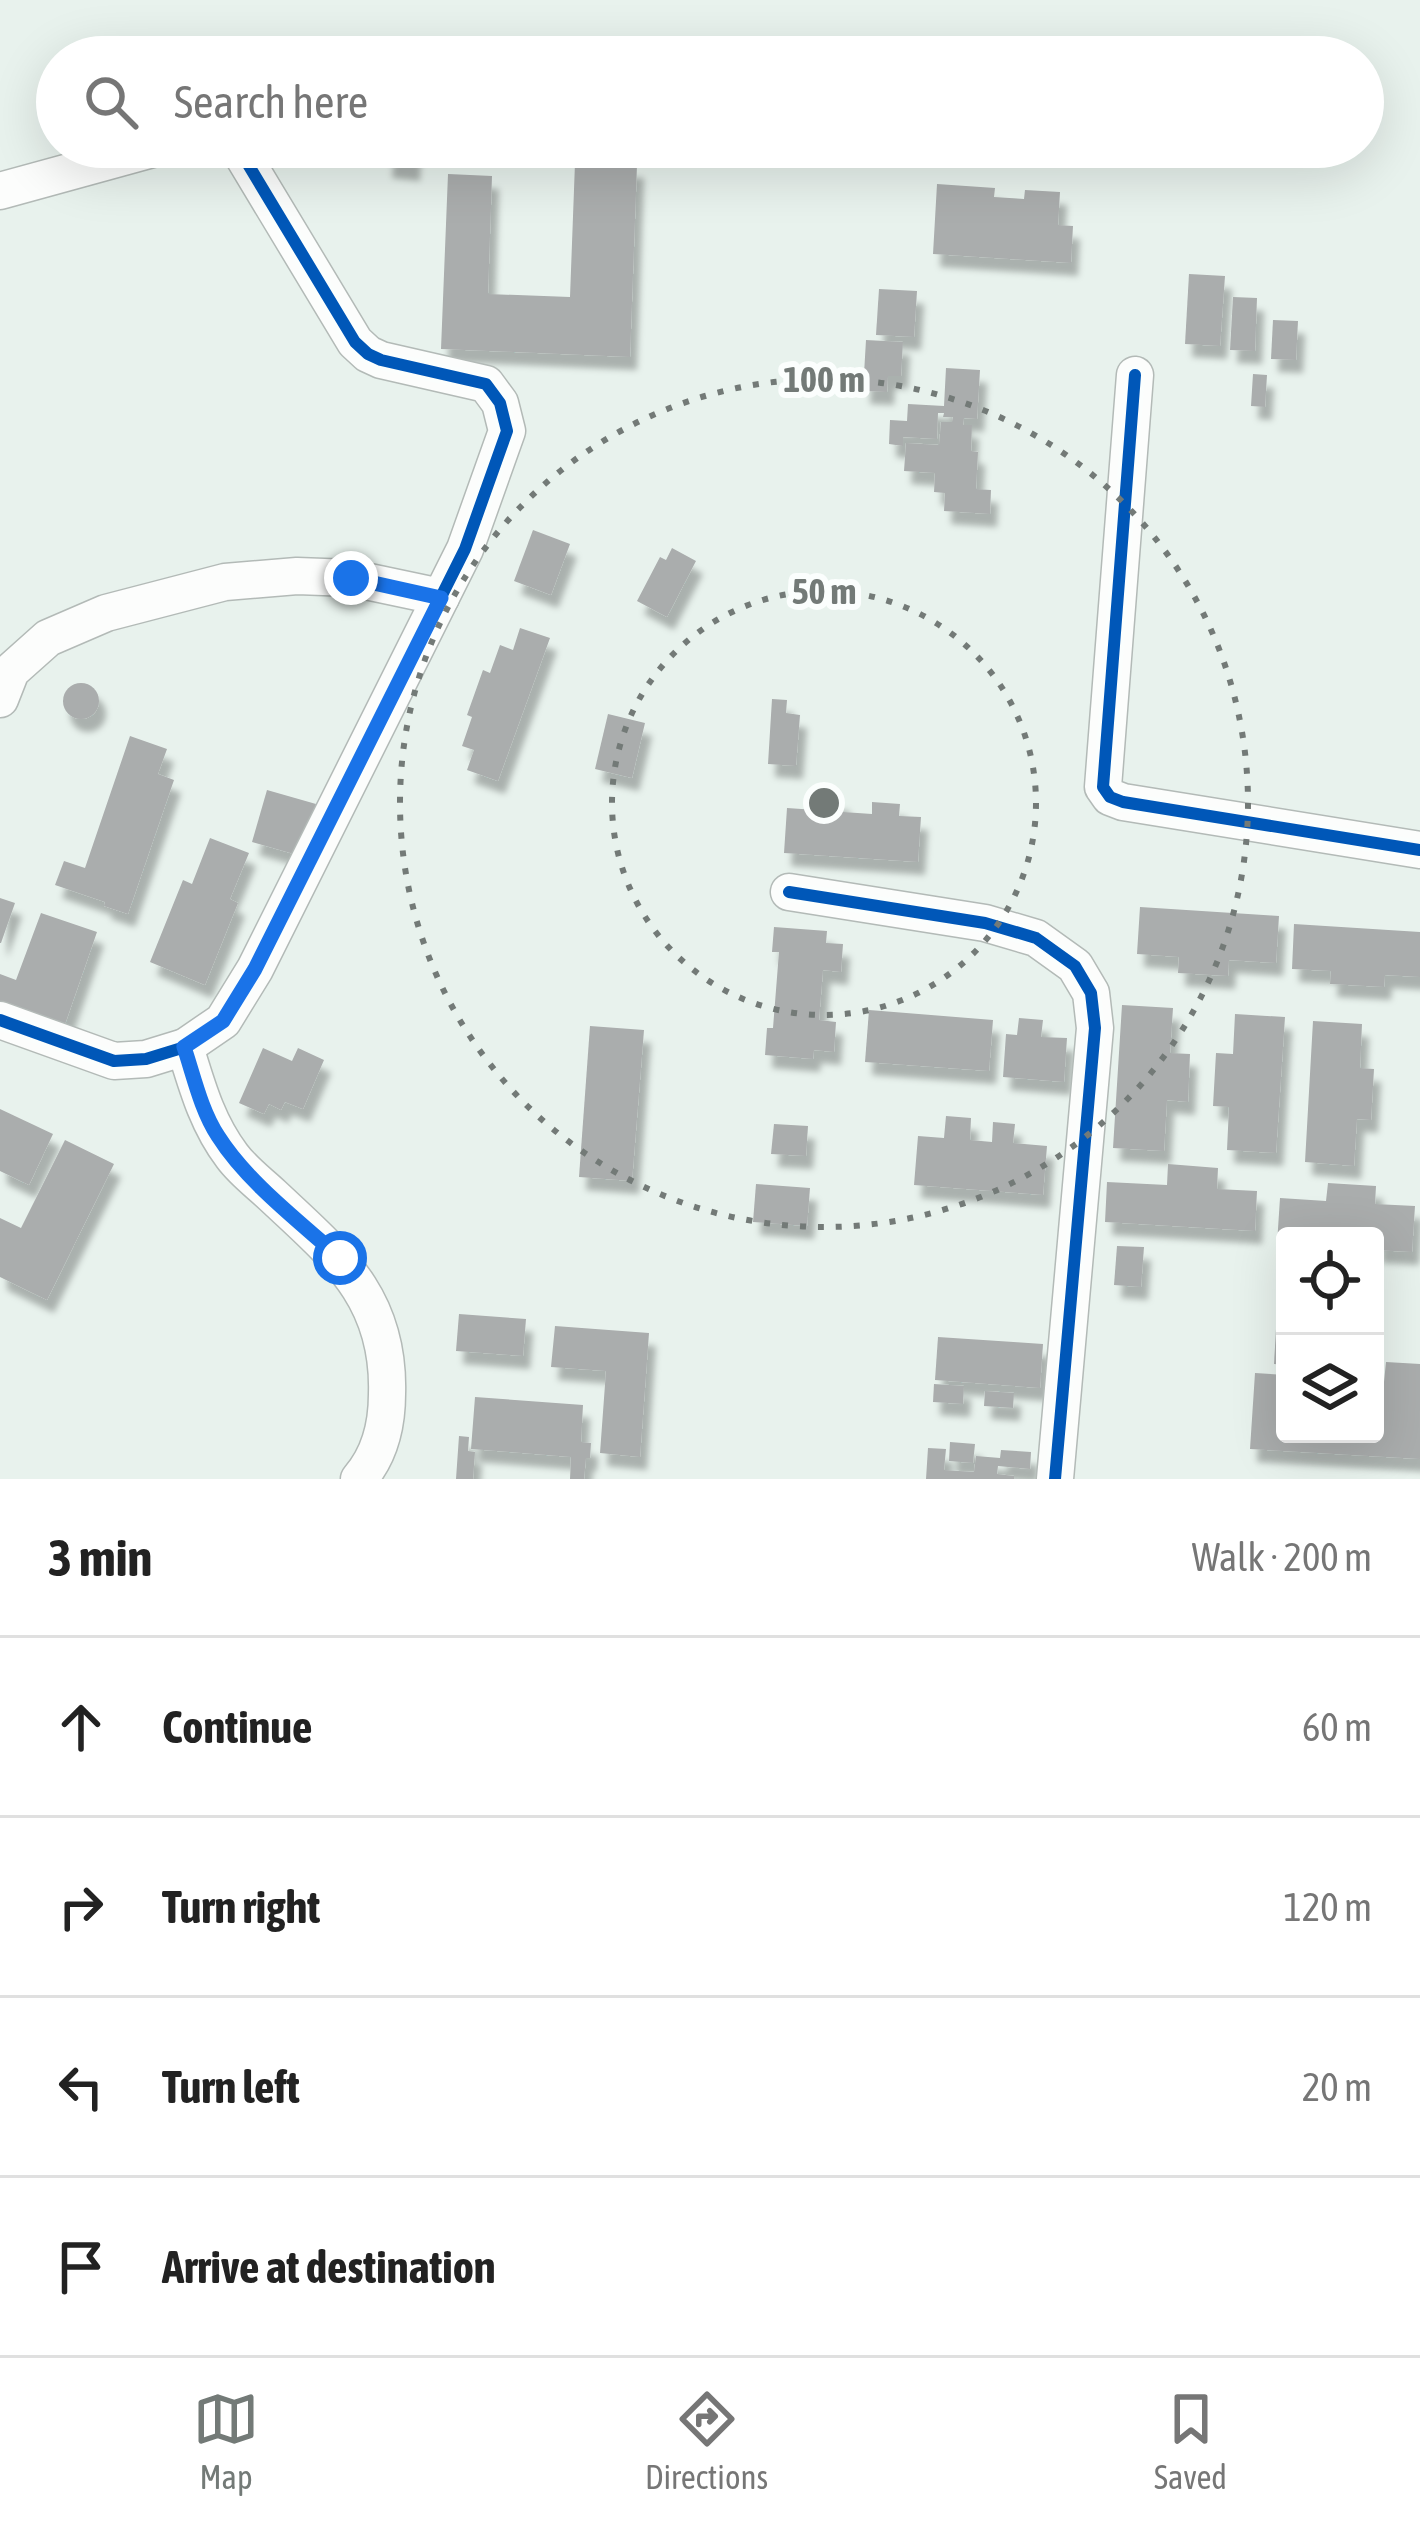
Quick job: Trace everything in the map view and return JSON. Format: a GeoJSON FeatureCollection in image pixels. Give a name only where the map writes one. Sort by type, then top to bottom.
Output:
{"type":"FeatureCollection","features":[{"type":"Feature","properties":{"kind":"street"},"geometry":{"type":"LineString","coordinates":[[0,191],[84,168]]}},
{"type":"Feature","properties":{"kind":"street"},"geometry":{"type":"LineString","coordinates":[[0,1020],[114,1061],[146,1059],[184,1047],[223,1021],[255,969],[465,549],[507,431],[500,403],[485,383],[381,360],[356,342],[250,168]]}},
{"type":"Feature","properties":{"kind":"street"},"geometry":{"type":"LineString","coordinates":[[1135,375],[1103,787],[1110,797],[1124,802],[1420,850]]}},
{"type":"Feature","properties":{"kind":"street"},"geometry":{"type":"LineString","coordinates":[[0,699],[11,671],[48,638],[106,613],[225,582],[297,576],[351,578],[441,598]]}},
{"type":"Feature","properties":{"kind":"street"},"geometry":{"type":"LineString","coordinates":[[789,892],[986,923],[1036,938],[1075,965],[1091,993],[1095,1028],[1055,1479]]}},
{"type":"Feature","properties":{"kind":"street"},"geometry":{"type":"LineString","coordinates":[[184,1047],[215,1133],[236,1162],[340,1258],[374,1310],[388,1368],[387,1421],[370,1465],[359,1479]]}},
{"type":"Feature","properties":{"kind":"building"},"geometry":{"type":"Polygon","coordinates":[[[575,168],[637,168],[630,357],[441,349],[448,174],[492,176],[488,294],[570,297],[575,168]]]}},
{"type":"Feature","properties":{"kind":"building"},"geometry":{"type":"Polygon","coordinates":[[[937,184],[995,188],[994,197],[1024,199],[1025,190],[1060,192],[1058,225],[1073,226],[1071,263],[933,254],[937,184]]]}},
{"type":"Feature","properties":{"kind":"building"},"geometry":{"type":"Polygon","coordinates":[[[1189,274],[1225,276],[1220,346],[1185,344],[1189,274]]]}},
{"type":"Feature","properties":{"kind":"building"},"geometry":{"type":"Polygon","coordinates":[[[879,289],[917,291],[914,337],[876,335],[879,289]]]}},
{"type":"Feature","properties":{"kind":"building"},"geometry":{"type":"Polygon","coordinates":[[[1233,297],[1257,298],[1255,351],[1230,350],[1233,297]]]}},
{"type":"Feature","properties":{"kind":"building"},"geometry":{"type":"Polygon","coordinates":[[[1273,320],[1298,321],[1296,360],[1271,359],[1273,320]]]}},
{"type":"Feature","properties":{"kind":"building"},"geometry":{"type":"Polygon","coordinates":[[[866,340],[903,342],[901,376],[888,376],[887,392],[863,391],[866,340]]]}},
{"type":"Feature","properties":{"kind":"building"},"geometry":{"type":"Polygon","coordinates":[[[946,368],[980,370],[977,419],[964,418],[963,425],[972,425],[971,451],[978,452],[976,489],[991,490],[990,514],[944,511],[945,493],[934,492],[935,473],[904,471],[906,443],[939,445],[941,422],[952,422],[953,417],[938,413],[937,439],[903,437],[903,446],[889,444],[890,420],[907,421],[908,404],[944,406],[946,368]]]}},
{"type":"Feature","properties":{"kind":"building"},"geometry":{"type":"Polygon","coordinates":[[[1253,374],[1267,375],[1265,407],[1251,406],[1253,374]]]}},
{"type":"Feature","properties":{"kind":"building"},"geometry":{"type":"Polygon","coordinates":[[[533,530],[570,544],[551,595],[514,581],[533,530]]]}},
{"type":"Feature","properties":{"kind":"building"},"geometry":{"type":"Polygon","coordinates":[[[672,548],[696,561],[667,617],[637,601],[660,557],[666,560],[672,548]]]}},
{"type":"Feature","properties":{"kind":"building"},"geometry":{"type":"Polygon","coordinates":[[[520,628],[550,638],[498,781],[467,770],[474,750],[462,746],[483,670],[490,673],[500,645],[513,650],[520,628]]]}},
{"type":"Feature","properties":{"kind":"building"},"geometry":{"type":"Polygon","coordinates":[[[81,683],[94,688],[99,701],[94,714],[81,719],[68,714],[63,701],[68,688],[81,683]]]}},
{"type":"Feature","properties":{"kind":"building"},"geometry":{"type":"Polygon","coordinates":[[[772,699],[787,700],[786,713],[800,715],[796,766],[768,764],[772,699]]]}},
{"type":"Feature","properties":{"kind":"building"},"geometry":{"type":"Polygon","coordinates":[[[608,714],[645,723],[632,778],[595,769],[608,714]]]}},
{"type":"Feature","properties":{"kind":"building"},"geometry":{"type":"Polygon","coordinates":[[[130,736],[167,749],[158,774],[174,780],[128,914],[55,885],[64,861],[85,868],[130,736]]]}},
{"type":"Feature","properties":{"kind":"building"},"geometry":{"type":"Polygon","coordinates":[[[267,790],[316,804],[301,856],[252,842],[267,790]]]}},
{"type":"Feature","properties":{"kind":"building"},"geometry":{"type":"Polygon","coordinates":[[[817,796],[843,798],[843,812],[872,814],[872,802],[900,804],[899,816],[921,817],[918,862],[784,853],[787,808],[816,810],[817,796]]]}},
{"type":"Feature","properties":{"kind":"building"},"geometry":{"type":"Polygon","coordinates":[[[210,838],[249,853],[230,899],[238,903],[205,985],[150,962],[183,880],[192,884],[210,838]]]}},
{"type":"Feature","properties":{"kind":"building"},"geometry":{"type":"Polygon","coordinates":[[[0,898],[15,903],[1,943],[0,943],[0,898]]]}},
{"type":"Feature","properties":{"kind":"building"},"geometry":{"type":"Polygon","coordinates":[[[1140,907],[1279,916],[1276,963],[1229,960],[1228,976],[1178,973],[1179,957],[1137,954],[1140,907]]]}},
{"type":"Feature","properties":{"kind":"building"},"geometry":{"type":"Polygon","coordinates":[[[41,913],[97,932],[63,1030],[0,1008],[0,974],[16,980],[41,913]]]}},
{"type":"Feature","properties":{"kind":"building"},"geometry":{"type":"Polygon","coordinates":[[[1294,924],[1420,932],[1420,977],[1385,975],[1384,987],[1330,984],[1331,971],[1292,969],[1294,924]]]}},
{"type":"Feature","properties":{"kind":"building"},"geometry":{"type":"Polygon","coordinates":[[[774,927],[827,931],[826,943],[843,944],[841,972],[823,970],[819,1020],[836,1022],[834,1052],[814,1050],[813,1059],[765,1055],[767,1028],[773,1028],[779,952],[772,952],[774,927]]]}},
{"type":"Feature","properties":{"kind":"building"},"geometry":{"type":"Polygon","coordinates":[[[1122,1005],[1173,1008],[1170,1053],[1190,1054],[1188,1102],[1167,1100],[1164,1151],[1113,1148],[1122,1005]]]}},
{"type":"Feature","properties":{"kind":"building"},"geometry":{"type":"Polygon","coordinates":[[[869,1010],[993,1020],[989,1071],[865,1062],[869,1010]]]}},
{"type":"Feature","properties":{"kind":"building"},"geometry":{"type":"Polygon","coordinates":[[[1235,1014],[1285,1017],[1276,1153],[1227,1150],[1229,1107],[1213,1106],[1216,1053],[1233,1054],[1235,1014]]]}},
{"type":"Feature","properties":{"kind":"building"},"geometry":{"type":"Polygon","coordinates":[[[1019,1018],[1043,1020],[1041,1037],[1067,1038],[1064,1082],[1003,1077],[1006,1034],[1017,1035],[1019,1018]]]}},
{"type":"Feature","properties":{"kind":"building"},"geometry":{"type":"Polygon","coordinates":[[[1313,1021],[1362,1024],[1360,1068],[1374,1069],[1371,1120],[1357,1119],[1354,1166],[1305,1162],[1313,1021]]]}},
{"type":"Feature","properties":{"kind":"building"},"geometry":{"type":"Polygon","coordinates":[[[590,1026],[644,1030],[632,1181],[579,1177],[590,1026]]]}},
{"type":"Feature","properties":{"kind":"building"},"geometry":{"type":"Polygon","coordinates":[[[263,1048],[292,1061],[298,1048],[324,1060],[303,1109],[285,1102],[281,1110],[269,1104],[264,1114],[239,1103],[263,1048]]]}},
{"type":"Feature","properties":{"kind":"building"},"geometry":{"type":"Polygon","coordinates":[[[0,1109],[53,1134],[29,1185],[0,1171],[0,1109]]]}},
{"type":"Feature","properties":{"kind":"building"},"geometry":{"type":"Polygon","coordinates":[[[946,1116],[971,1118],[970,1140],[992,1142],[993,1122],[1015,1124],[1013,1143],[1047,1146],[1043,1195],[914,1185],[918,1136],[944,1138],[946,1116]]]}},
{"type":"Feature","properties":{"kind":"building"},"geometry":{"type":"Polygon","coordinates":[[[774,1124],[808,1126],[806,1156],[771,1154],[774,1124]]]}},
{"type":"Feature","properties":{"kind":"building"},"geometry":{"type":"Polygon","coordinates":[[[65,1140],[114,1164],[47,1300],[0,1277],[0,1218],[21,1228],[65,1140]]]}},
{"type":"Feature","properties":{"kind":"building"},"geometry":{"type":"Polygon","coordinates":[[[1168,1164],[1218,1168],[1217,1189],[1257,1191],[1255,1231],[1105,1222],[1107,1182],[1167,1185],[1168,1164]]]}},
{"type":"Feature","properties":{"kind":"building"},"geometry":{"type":"Polygon","coordinates":[[[1328,1183],[1376,1186],[1375,1204],[1415,1206],[1412,1252],[1384,1250],[1384,1227],[1278,1227],[1280,1198],[1326,1201],[1328,1183]]]}},
{"type":"Feature","properties":{"kind":"building"},"geometry":{"type":"Polygon","coordinates":[[[756,1184],[810,1188],[807,1226],[753,1222],[756,1184]]]}},
{"type":"Feature","properties":{"kind":"building"},"geometry":{"type":"Polygon","coordinates":[[[1117,1246],[1144,1247],[1141,1287],[1114,1285],[1117,1246]]]}},
{"type":"Feature","properties":{"kind":"building"},"geometry":{"type":"Polygon","coordinates":[[[459,1314],[526,1319],[523,1356],[456,1351],[459,1314]]]}},
{"type":"Feature","properties":{"kind":"building"},"geometry":{"type":"Polygon","coordinates":[[[555,1326],[649,1333],[640,1457],[600,1453],[606,1371],[551,1367],[555,1326]]]}},
{"type":"Feature","properties":{"kind":"building"},"geometry":{"type":"Polygon","coordinates":[[[938,1337],[1043,1344],[1040,1388],[935,1380],[938,1337]]]}},
{"type":"Feature","properties":{"kind":"building"},"geometry":{"type":"Polygon","coordinates":[[[1386,1362],[1420,1364],[1420,1459],[1250,1449],[1255,1373],[1276,1374],[1276,1443],[1384,1443],[1386,1362]]]}},
{"type":"Feature","properties":{"kind":"building"},"geometry":{"type":"Polygon","coordinates":[[[934,1384],[964,1386],[963,1404],[933,1402],[934,1384]]]}},
{"type":"Feature","properties":{"kind":"building"},"geometry":{"type":"Polygon","coordinates":[[[985,1391],[1014,1393],[1013,1408],[984,1406],[985,1391]]]}},
{"type":"Feature","properties":{"kind":"building"},"geometry":{"type":"Polygon","coordinates":[[[475,1397],[583,1405],[581,1442],[591,1443],[584,1479],[570,1479],[571,1457],[471,1449],[475,1397]]]}},
{"type":"Feature","properties":{"kind":"building"},"geometry":{"type":"Polygon","coordinates":[[[459,1436],[469,1437],[468,1451],[475,1452],[473,1479],[456,1479],[459,1436]]]}},
{"type":"Feature","properties":{"kind":"building"},"geometry":{"type":"Polygon","coordinates":[[[950,1442],[975,1444],[973,1463],[949,1461],[950,1442]]]}},
{"type":"Feature","properties":{"kind":"building"},"geometry":{"type":"Polygon","coordinates":[[[928,1448],[946,1449],[944,1470],[974,1472],[976,1456],[1000,1458],[1001,1450],[1031,1452],[1030,1469],[998,1466],[997,1474],[1014,1479],[926,1479],[928,1448]]]}},
{"type":"Feature","properties":{"kind":"cycle path"},"geometry":{"type":"LineString","coordinates":[[0,1020],[114,1061],[146,1059],[185,1047],[223,1021],[255,969],[465,549],[507,431],[500,403],[486,384],[381,360],[355,342],[250,168]]}},
{"type":"Feature","properties":{"kind":"cycle path"},"geometry":{"type":"LineString","coordinates":[[1135,375],[1103,787],[1110,797],[1123,802],[1420,850]]}},
{"type":"Feature","properties":{"kind":"cycle path"},"geometry":{"type":"LineString","coordinates":[[789,892],[985,923],[1036,938],[1075,966],[1091,993],[1095,1028],[1055,1479]]}},
{"type":"Feature","properties":{"kind":"route"},"geometry":{"type":"LineString","coordinates":[[340,1258],[236,1162],[215,1133],[184,1047],[223,1021],[255,969],[441,598],[351,578]]}}]}
